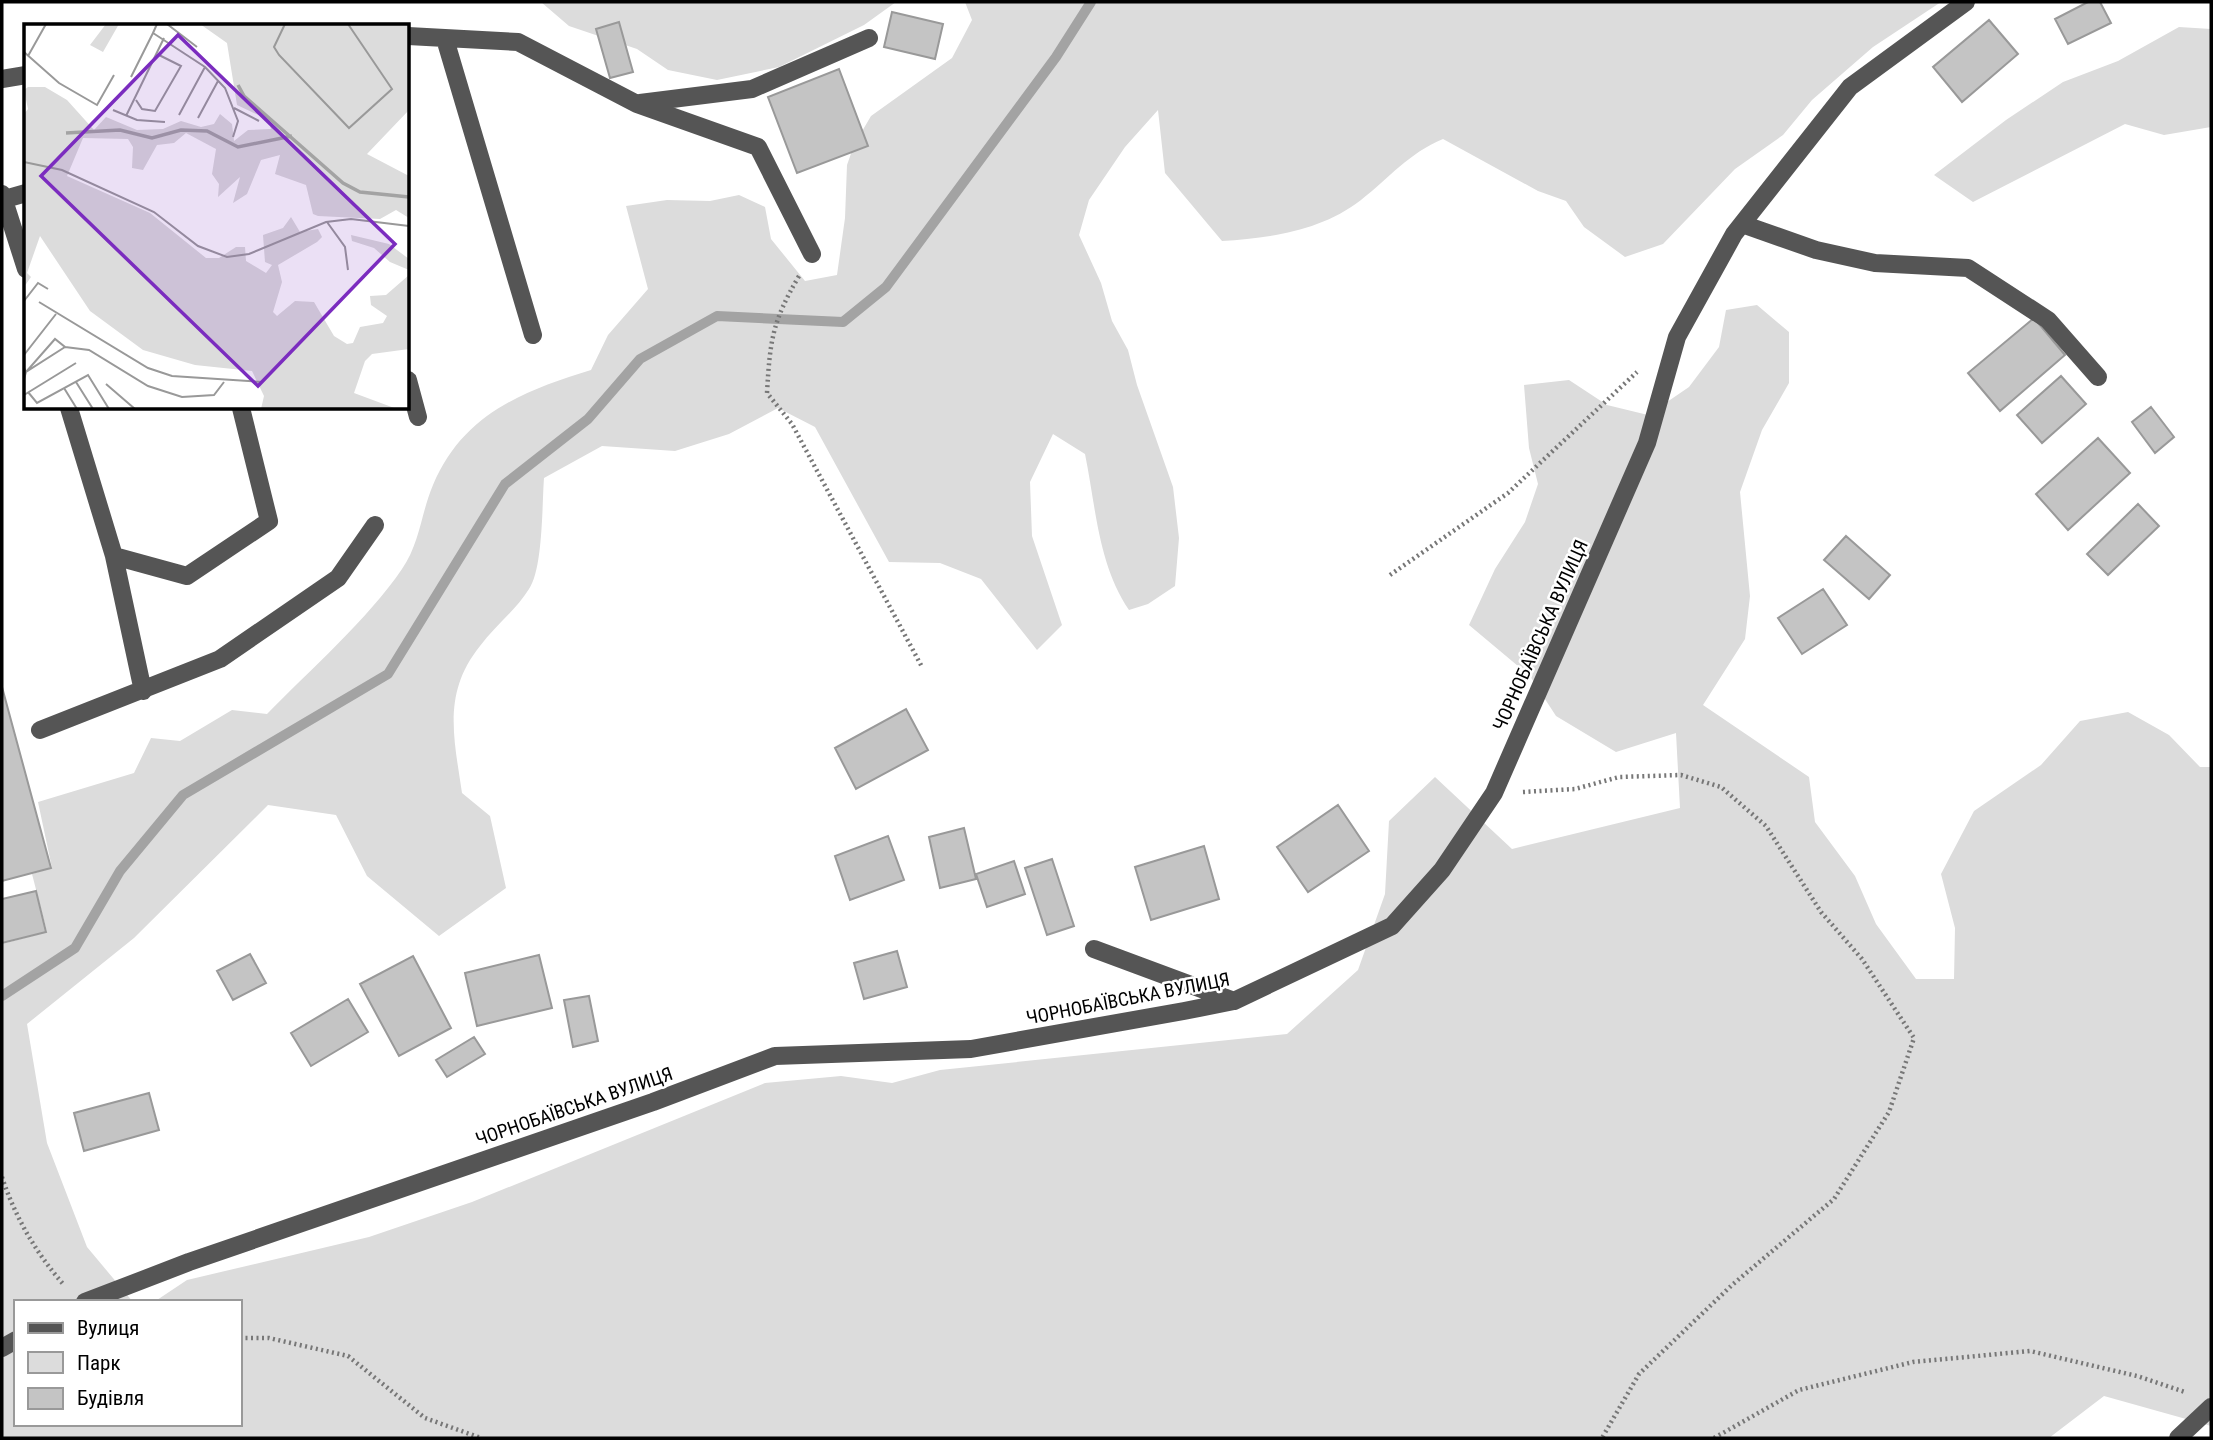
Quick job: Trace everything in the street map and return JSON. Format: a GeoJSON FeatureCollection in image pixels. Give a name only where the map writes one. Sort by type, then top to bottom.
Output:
{"type":"FeatureCollection","features":[{"type":"Feature","properties":{"kind":"street","name":"ЧОРНОБАЇВСЬКА ВУЛИЦЯ"},"geometry":{"type":"LineString","coordinates":[[78,1297],[189,1262],[653,1102],[775,1056],[971,1049],[1234,1001],[1392,926],[1442,870],[1494,793],[1647,443],[1677,337],[1742,224],[1850,88],[1966,2]]}},
{"type":"Feature","properties":{"kind":"street"},"geometry":{"type":"LineString","coordinates":[[410,36],[517,42],[637,104],[758,147],[812,254]]}},
{"type":"Feature","properties":{"kind":"street"},"geometry":{"type":"LineString","coordinates":[[445,38],[533,335]]}},
{"type":"Feature","properties":{"kind":"street"},"geometry":{"type":"LineString","coordinates":[[637,104],[752,89],[869,38]]}},
{"type":"Feature","properties":{"kind":"street"},"geometry":{"type":"LineString","coordinates":[[2,79],[24,75]]}},
{"type":"Feature","properties":{"kind":"street"},"geometry":{"type":"LineString","coordinates":[[24,193],[3,196],[24,263]]}},
{"type":"Feature","properties":{"kind":"street"},"geometry":{"type":"LineString","coordinates":[[1742,224],[1816,250],[1875,263],[1968,268],[2048,320],[2098,377]]}},
{"type":"Feature","properties":{"kind":"street"},"geometry":{"type":"LineString","coordinates":[[410,387],[418,417]]}},
{"type":"Feature","properties":{"kind":"street"},"geometry":{"type":"LineString","coordinates":[[70,410],[114,556],[143,691]]}},
{"type":"Feature","properties":{"kind":"street"},"geometry":{"type":"LineString","coordinates":[[114,556],[187,576],[269,521],[241,410]]}},
{"type":"Feature","properties":{"kind":"street"},"geometry":{"type":"LineString","coordinates":[[40,730],[219,659],[338,578],[375,525]]}},
{"type":"Feature","properties":{"kind":"street"},"geometry":{"type":"LineString","coordinates":[[1094,949],[1234,1001]]}},
{"type":"Feature","properties":{"kind":"street"},"geometry":{"type":"LineString","coordinates":[[2178,1438],[2211,1407]]}},
{"type":"Feature","properties":{"kind":"path"},"geometry":{"type":"LineString","coordinates":[[812,254],[780,308],[771,334],[766,393],[792,424],[922,667]]}},
{"type":"Feature","properties":{"kind":"path"},"geometry":{"type":"LineString","coordinates":[[1390,575],[1508,493],[1640,369]]}},
{"type":"Feature","properties":{"kind":"path"},"geometry":{"type":"LineString","coordinates":[[1494,793],[1575,789],[1619,777],[1681,775],[1721,788],[1766,826],[1821,912],[1862,959],[1914,1038],[1889,1112],[1833,1199],[1732,1285],[1639,1374],[1602,1438]]}},
{"type":"Feature","properties":{"kind":"path"},"geometry":{"type":"LineString","coordinates":[[2,1177],[12,1208],[47,1266],[78,1297]]}},
{"type":"Feature","properties":{"kind":"path"},"geometry":{"type":"LineString","coordinates":[[242,1338],[269,1338],[348,1356],[425,1418],[481,1438]]}},
{"type":"Feature","properties":{"kind":"path"},"geometry":{"type":"LineString","coordinates":[[1714,1438],[1799,1390],[1913,1362],[2030,1351],[2137,1377],[2186,1393]]}},
{"type":"Feature","properties":{"kind":"green space"},"geometry":{"type":"Polygon","coordinates":[[[541,2],[896,2],[864,25],[779,67],[717,80],[668,70],[637,49],[569,26],[541,2]]]}},
{"type":"Feature","properties":{"kind":"green space"},"geometry":{"type":"Polygon","coordinates":[[[965,2],[1941,2],[1873,47],[1812,100],[1783,135],[1735,169],[1663,244],[1625,257],[1584,227],[1566,201],[1538,191],[1443,139],[1420,151],[1361,200],[1329,219],[1277,235],[1222,241],[1165,173],[1158,110],[1125,147],[1089,200],[1079,235],[1101,283],[1112,321],[1128,350],[1137,385],[1173,487],[1179,538],[1175,586],[1148,604],[1129,610],[1104,555],[1085,454],[1053,434],[1030,482],[1032,536],[1062,625],[1037,650],[981,579],[940,563],[889,562],[815,427],[778,408],[729,434],[675,451],[602,446],[544,478],[539,552],[534,580],[524,597],[486,639],[468,664],[455,699],[454,735],[462,793],[490,816],[506,888],[439,936],[367,876],[336,815],[268,805],[134,938],[27,1024],[47,1143],[87,1247],[131,1300],[14,1300],[14,1426],[242,1426],[242,1300],[157,1300],[187,1280],[369,1237],[472,1202],[765,1083],[841,1076],[892,1083],[940,1070],[1287,1034],[1358,970],[1385,894],[1389,821],[1435,777],[1512,849],[1680,808],[1676,733],[1616,752],[1556,716],[1530,676],[1469,625],[1495,569],[1525,522],[1538,484],[1529,448],[1524,385],[1569,380],[1607,405],[1648,415],[1689,387],[1719,347],[1726,310],[1757,305],[1789,332],[1789,383],[1762,430],[1740,492],[1750,596],[1745,639],[1703,705],[1809,777],[1815,822],[1855,876],[1876,924],[1916,979],[1954,979],[1955,928],[1941,874],[1974,811],[2041,765],[2080,721],[2128,712],[2169,735],[2200,767],[2211,767],[2211,1426],[2104,1396],[2049,1438],[2,1438],[2,944],[47,932],[32,874],[52,868],[38,802],[134,773],[151,738],[180,741],[232,710],[267,714],[338,644],[373,607],[402,569],[417,538],[433,485],[461,440],[478,423],[519,397],[591,370],[608,335],[648,289],[626,206],[667,200],[710,201],[739,195],[765,207],[771,239],[805,281],[837,275],[845,218],[847,165],[854,145],[871,116],[952,58],[972,20],[965,2]]]}},
{"type":"Feature","properties":{"kind":"green space"},"geometry":{"type":"Polygon","coordinates":[[[2179,27],[2211,29],[2211,127],[2164,135],[2125,124],[1973,202],[1934,175],[2006,120],[2063,82],[2118,61],[2179,27]]]}},
{"type":"Feature","properties":{"kind":"building"},"geometry":{"type":"Polygon","coordinates":[[[2088,2],[2100,2],[2111,23],[2068,44],[2055,19],[2088,2]]]}},
{"type":"Feature","properties":{"kind":"building"},"geometry":{"type":"Polygon","coordinates":[[[892,12],[943,24],[935,59],[884,47],[892,12]]]}},
{"type":"Feature","properties":{"kind":"building"},"geometry":{"type":"Polygon","coordinates":[[[1989,20],[2018,54],[1962,102],[1933,67],[1989,20]]]}},
{"type":"Feature","properties":{"kind":"building"},"geometry":{"type":"Polygon","coordinates":[[[619,22],[633,72],[610,78],[596,29],[619,22]]]}},
{"type":"Feature","properties":{"kind":"building"},"geometry":{"type":"Polygon","coordinates":[[[839,69],[868,146],[797,173],[768,97],[839,69]]]}},
{"type":"Feature","properties":{"kind":"building"},"geometry":{"type":"Polygon","coordinates":[[[2034,318],[2065,355],[2000,411],[1968,373],[2034,318]]]}},
{"type":"Feature","properties":{"kind":"building"},"geometry":{"type":"Polygon","coordinates":[[[2061,376],[2086,404],[2042,443],[2017,415],[2061,376]]]}},
{"type":"Feature","properties":{"kind":"building"},"geometry":{"type":"Polygon","coordinates":[[[2151,407],[2174,437],[2155,453],[2132,422],[2151,407]]]}},
{"type":"Feature","properties":{"kind":"building"},"geometry":{"type":"Polygon","coordinates":[[[2098,438],[2130,473],[2068,530],[2036,494],[2098,438]]]}},
{"type":"Feature","properties":{"kind":"building"},"geometry":{"type":"Polygon","coordinates":[[[2138,504],[2159,526],[2108,575],[2087,554],[2138,504]]]}},
{"type":"Feature","properties":{"kind":"building"},"geometry":{"type":"Polygon","coordinates":[[[1846,536],[1890,575],[1869,599],[1824,560],[1846,536]]]}},
{"type":"Feature","properties":{"kind":"building"},"geometry":{"type":"Polygon","coordinates":[[[1823,589],[1847,625],[1802,654],[1778,618],[1823,589]]]}},
{"type":"Feature","properties":{"kind":"building"},"geometry":{"type":"Polygon","coordinates":[[[2,687],[51,868],[2,881],[2,687]]]}},
{"type":"Feature","properties":{"kind":"building"},"geometry":{"type":"Polygon","coordinates":[[[906,709],[928,750],[856,789],[835,748],[906,709]]]}},
{"type":"Feature","properties":{"kind":"building"},"geometry":{"type":"Polygon","coordinates":[[[1338,805],[1369,851],[1308,892],[1277,847],[1338,805]]]}},
{"type":"Feature","properties":{"kind":"building"},"geometry":{"type":"Polygon","coordinates":[[[964,828],[976,879],[940,888],[929,837],[964,828]]]}},
{"type":"Feature","properties":{"kind":"building"},"geometry":{"type":"Polygon","coordinates":[[[888,836],[904,880],[850,900],[835,856],[888,836]]]}},
{"type":"Feature","properties":{"kind":"building"},"geometry":{"type":"Polygon","coordinates":[[[1204,846],[1219,899],[1151,920],[1135,867],[1204,846]]]}},
{"type":"Feature","properties":{"kind":"building"},"geometry":{"type":"Polygon","coordinates":[[[1052,859],[1074,926],[1047,935],[1025,868],[1052,859]]]}},
{"type":"Feature","properties":{"kind":"building"},"geometry":{"type":"Polygon","coordinates":[[[1014,861],[1025,894],[987,907],[976,874],[1014,861]]]}},
{"type":"Feature","properties":{"kind":"building"},"geometry":{"type":"Polygon","coordinates":[[[36,891],[46,932],[2,943],[2,899],[36,891]]]}},
{"type":"Feature","properties":{"kind":"building"},"geometry":{"type":"Polygon","coordinates":[[[897,951],[907,987],[864,999],[854,963],[897,951]]]}},
{"type":"Feature","properties":{"kind":"building"},"geometry":{"type":"Polygon","coordinates":[[[250,954],[266,983],[233,1000],[217,971],[250,954]]]}},
{"type":"Feature","properties":{"kind":"building"},"geometry":{"type":"Polygon","coordinates":[[[539,955],[552,1008],[477,1026],[465,973],[539,955]]]}},
{"type":"Feature","properties":{"kind":"building"},"geometry":{"type":"Polygon","coordinates":[[[413,956],[451,1028],[399,1056],[360,984],[413,956]]]}},
{"type":"Feature","properties":{"kind":"building"},"geometry":{"type":"Polygon","coordinates":[[[589,996],[598,1041],[573,1047],[564,1000],[589,996]]]}},
{"type":"Feature","properties":{"kind":"building"},"geometry":{"type":"Polygon","coordinates":[[[348,999],[368,1032],[311,1066],[291,1033],[348,999]]]}},
{"type":"Feature","properties":{"kind":"building"},"geometry":{"type":"Polygon","coordinates":[[[474,1037],[485,1054],[447,1077],[436,1060],[474,1037]]]}},
{"type":"Feature","properties":{"kind":"building"},"geometry":{"type":"Polygon","coordinates":[[[149,1093],[159,1130],[84,1151],[74,1113],[149,1093]]]}},
{"type":"Feature","properties":{"kind":"waterway"},"geometry":{"type":"LineString","coordinates":[[2,996],[75,948],[120,871],[183,795],[388,674],[505,484],[588,419],[640,359],[717,316],[843,322],[886,287],[1056,57],[1091,2]]}}]}
